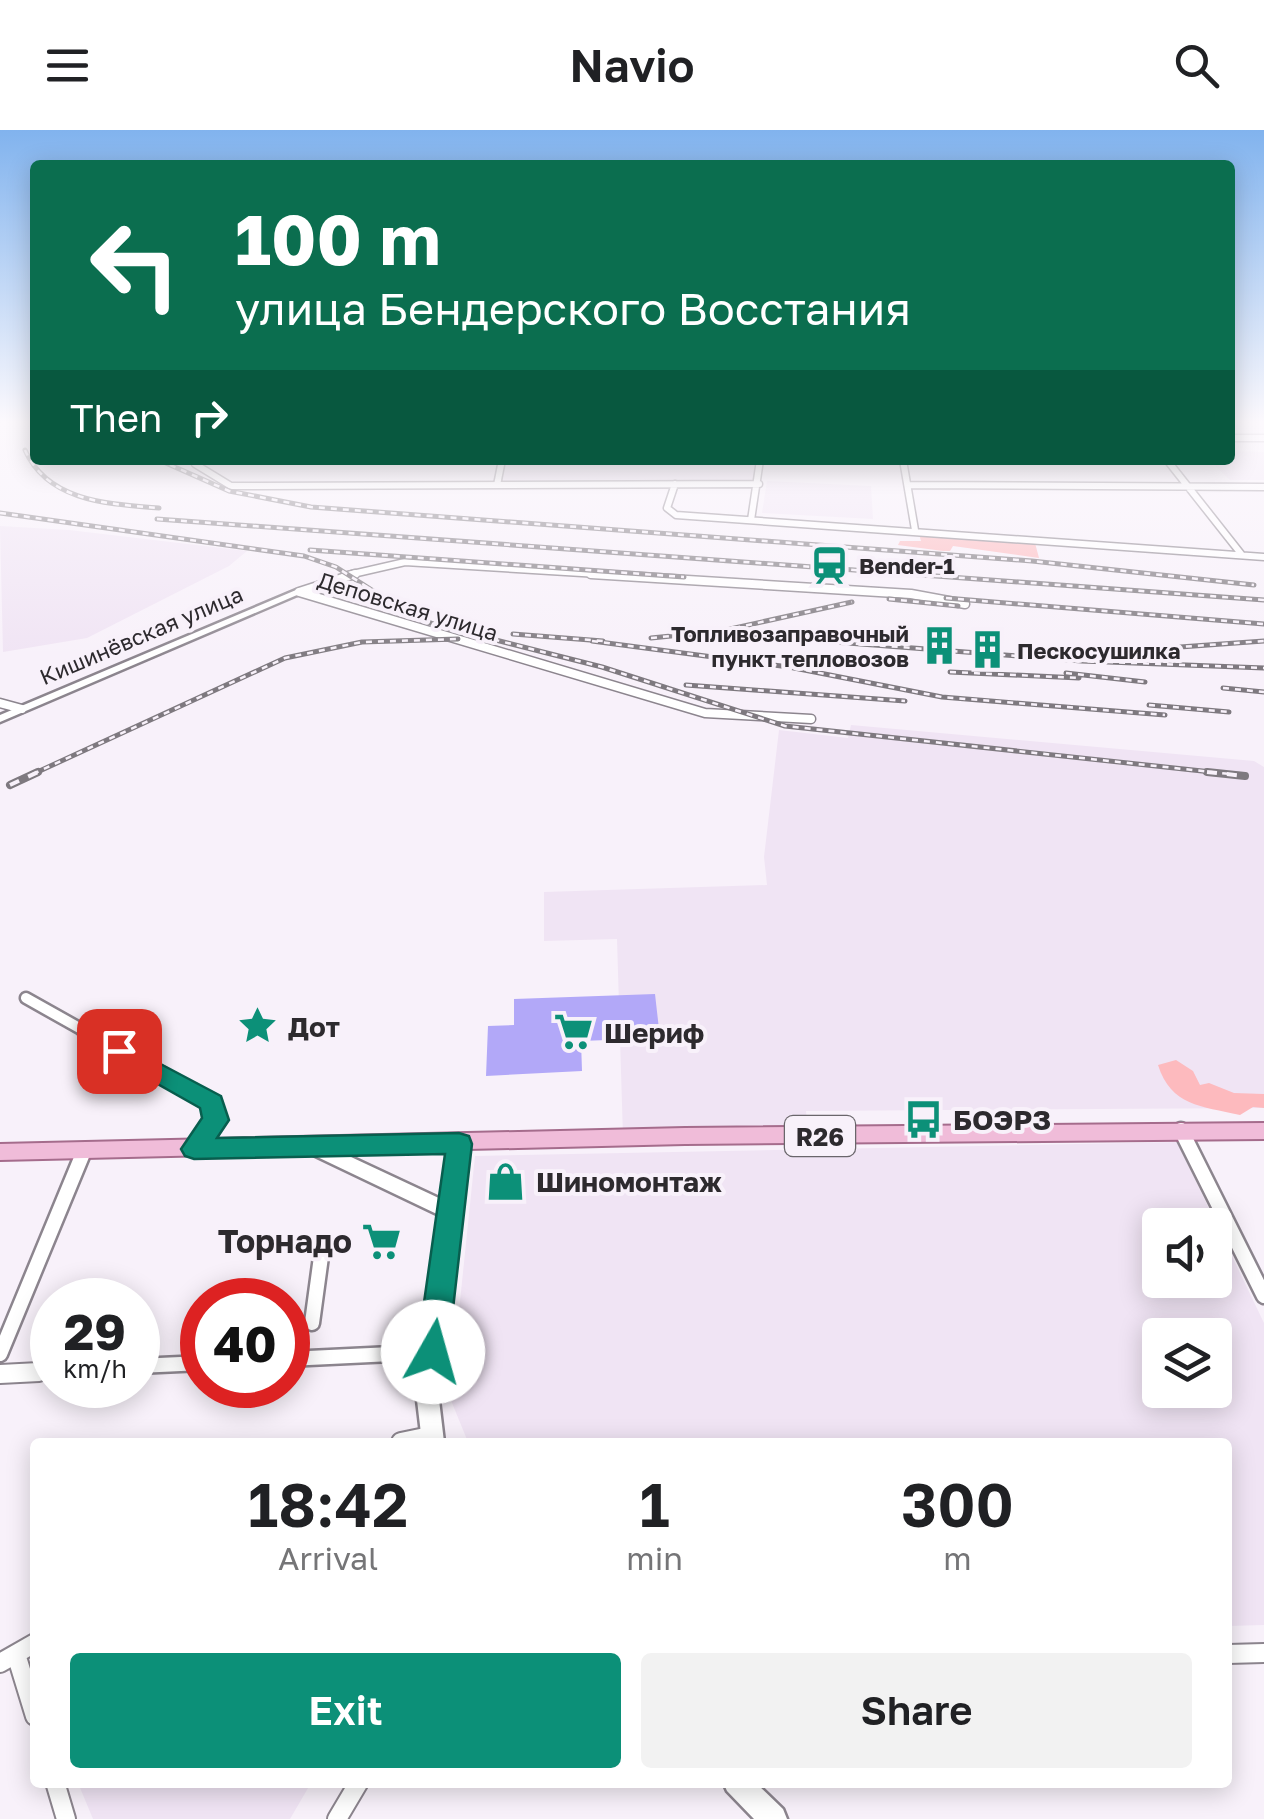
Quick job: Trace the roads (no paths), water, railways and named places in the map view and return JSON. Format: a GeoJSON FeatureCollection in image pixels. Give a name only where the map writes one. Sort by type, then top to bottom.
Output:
{"type":"FeatureCollection","features":[{"type":"Feature","properties":{"kind":"main road","name":"R26"},"geometry":{"type":"LineString","coordinates":[[0,1152],[685,1136],[1264,1131]]}},
{"type":"Feature","properties":{"kind":"street"},"geometry":{"type":"LineString","coordinates":[[669,503],[667,508],[672,514],[1264,557]]}},
{"type":"Feature","properties":{"kind":"street"},"geometry":{"type":"LineString","coordinates":[[751,520],[755,503]]}},
{"type":"Feature","properties":{"kind":"street"},"geometry":{"type":"LineString","coordinates":[[910,503],[914,530]]}},
{"type":"Feature","properties":{"kind":"street"},"geometry":{"type":"LineString","coordinates":[[1202,503],[1242,556]]}},
{"type":"Feature","properties":{"kind":"street","name":"Деповская улица"},"geometry":{"type":"LineString","coordinates":[[299,592],[387,563],[405,562],[911,594],[965,604]]}},
{"type":"Feature","properties":{"kind":"street","name":"Деповская улица"},"geometry":{"type":"LineString","coordinates":[[299,592],[705,713],[811,719]]}},
{"type":"Feature","properties":{"kind":"street","name":"Кишинёвская улица"},"geometry":{"type":"LineString","coordinates":[[0,718],[299,592]]}},
{"type":"Feature","properties":{"kind":"street"},"geometry":{"type":"LineString","coordinates":[[0,703],[22,709]]}},
{"type":"Feature","properties":{"kind":"street"},"geometry":{"type":"LineString","coordinates":[[26,998],[212,1103],[216,1120],[194,1149]]}},
{"type":"Feature","properties":{"kind":"street"},"geometry":{"type":"LineString","coordinates":[[1180,1130],[1264,1296]]}},
{"type":"Feature","properties":{"kind":"street"},"geometry":{"type":"LineString","coordinates":[[432,1438],[428,1400],[459,1144]]}},
{"type":"Feature","properties":{"kind":"street"},"geometry":{"type":"LineString","coordinates":[[314,1147],[451,1212]]}},
{"type":"Feature","properties":{"kind":"street"},"geometry":{"type":"LineString","coordinates":[[0,1354],[84,1151]]}},
{"type":"Feature","properties":{"kind":"street"},"geometry":{"type":"LineString","coordinates":[[312,1323],[323,1242]]}},
{"type":"Feature","properties":{"kind":"street"},"geometry":{"type":"LineString","coordinates":[[310,1358],[433,1352]]}},
{"type":"Feature","properties":{"kind":"street"},"geometry":{"type":"LineString","coordinates":[[0,1374],[30,1372]]}},
{"type":"Feature","properties":{"kind":"street"},"geometry":{"type":"LineString","coordinates":[[30,1646],[8,1659],[30,1705]]}},
{"type":"Feature","properties":{"kind":"street"},"geometry":{"type":"LineString","coordinates":[[1232,1654],[1264,1652]]}},
{"type":"Feature","properties":{"kind":"street"},"geometry":{"type":"LineString","coordinates":[[57,1788],[66,1819]]}},
{"type":"Feature","properties":{"kind":"street"},"geometry":{"type":"LineString","coordinates":[[337,1819],[355,1788]]}},
{"type":"Feature","properties":{"kind":"street"},"geometry":{"type":"LineString","coordinates":[[742,1788],[772,1819]]}},
{"type":"Feature","properties":{"kind":"railway"},"geometry":{"type":"LineString","coordinates":[[106,503],[159,508]]}},
{"type":"Feature","properties":{"kind":"railway"},"geometry":{"type":"LineString","coordinates":[[290,503],[1032,561],[1254,585]]}},
{"type":"Feature","properties":{"kind":"railway"},"geometry":{"type":"LineString","coordinates":[[0,513],[304,556],[336,567],[406,612],[433,624],[602,667],[785,726],[1230,774]]}},
{"type":"Feature","properties":{"kind":"railway"},"geometry":{"type":"LineString","coordinates":[[157,519],[1264,600]]}},
{"type":"Feature","properties":{"kind":"railway"},"geometry":{"type":"LineString","coordinates":[[310,550],[684,577]]}},
{"type":"Feature","properties":{"kind":"railway"},"geometry":{"type":"LineString","coordinates":[[946,598],[1264,624]]}},
{"type":"Feature","properties":{"kind":"railway"},"geometry":{"type":"LineString","coordinates":[[889,599],[958,606]]}},
{"type":"Feature","properties":{"kind":"railway"},"geometry":{"type":"LineString","coordinates":[[651,638],[721,631],[852,602]]}},
{"type":"Feature","properties":{"kind":"railway"},"geometry":{"type":"LineString","coordinates":[[513,634],[603,641]]}},
{"type":"Feature","properties":{"kind":"railway"},"geometry":{"type":"LineString","coordinates":[[700,637],[782,638],[1082,661],[1264,668]]}},
{"type":"Feature","properties":{"kind":"railway"},"geometry":{"type":"LineString","coordinates":[[33,774],[285,658],[362,642],[458,639]]}},
{"type":"Feature","properties":{"kind":"railway"},"geometry":{"type":"LineString","coordinates":[[592,641],[789,667],[942,697],[1165,715]]}},
{"type":"Feature","properties":{"kind":"railway"},"geometry":{"type":"LineString","coordinates":[[1138,650],[1264,641]]}},
{"type":"Feature","properties":{"kind":"railway"},"geometry":{"type":"LineString","coordinates":[[950,672],[1079,678]]}},
{"type":"Feature","properties":{"kind":"railway"},"geometry":{"type":"LineString","coordinates":[[1066,673],[1145,682]]}},
{"type":"Feature","properties":{"kind":"railway"},"geometry":{"type":"LineString","coordinates":[[686,685],[905,701]]}},
{"type":"Feature","properties":{"kind":"railway"},"geometry":{"type":"LineString","coordinates":[[1223,688],[1264,692]]}},
{"type":"Feature","properties":{"kind":"railway"},"geometry":{"type":"LineString","coordinates":[[1149,705],[1229,712]]}},
{"type":"Feature","properties":{"kind":"railway"},"geometry":{"type":"LineString","coordinates":[[10,785],[38,772]]}},
{"type":"Feature","properties":{"kind":"railway"},"geometry":{"type":"LineString","coordinates":[[1207,772],[1245,776]]}},
{"type":"Feature","properties":{"kind":"place","name":"Bender-1"},"geometry":{"type":"Point","coordinates":[829,565]}},
{"type":"Feature","properties":{"kind":"place","name":"Топливозаправочный пункт тепловозов"},"geometry":{"type":"Point","coordinates":[939,646]}},
{"type":"Feature","properties":{"kind":"place","name":"Пескосушилка"},"geometry":{"type":"Point","coordinates":[987,650]}},
{"type":"Feature","properties":{"kind":"place","name":"Дот"},"geometry":{"type":"Point","coordinates":[258,1026]}},
{"type":"Feature","properties":{"kind":"place","name":"Шериф"},"geometry":{"type":"Point","coordinates":[574,1032]}},
{"type":"Feature","properties":{"kind":"place","name":"БОЭРЗ"},"geometry":{"type":"Point","coordinates":[923,1119]}},
{"type":"Feature","properties":{"kind":"place","name":"Шиномонтаж"},"geometry":{"type":"Point","coordinates":[506,1181]}},
{"type":"Feature","properties":{"kind":"place","name":"Торнадо"},"geometry":{"type":"Point","coordinates":[382,1241]}}]}
